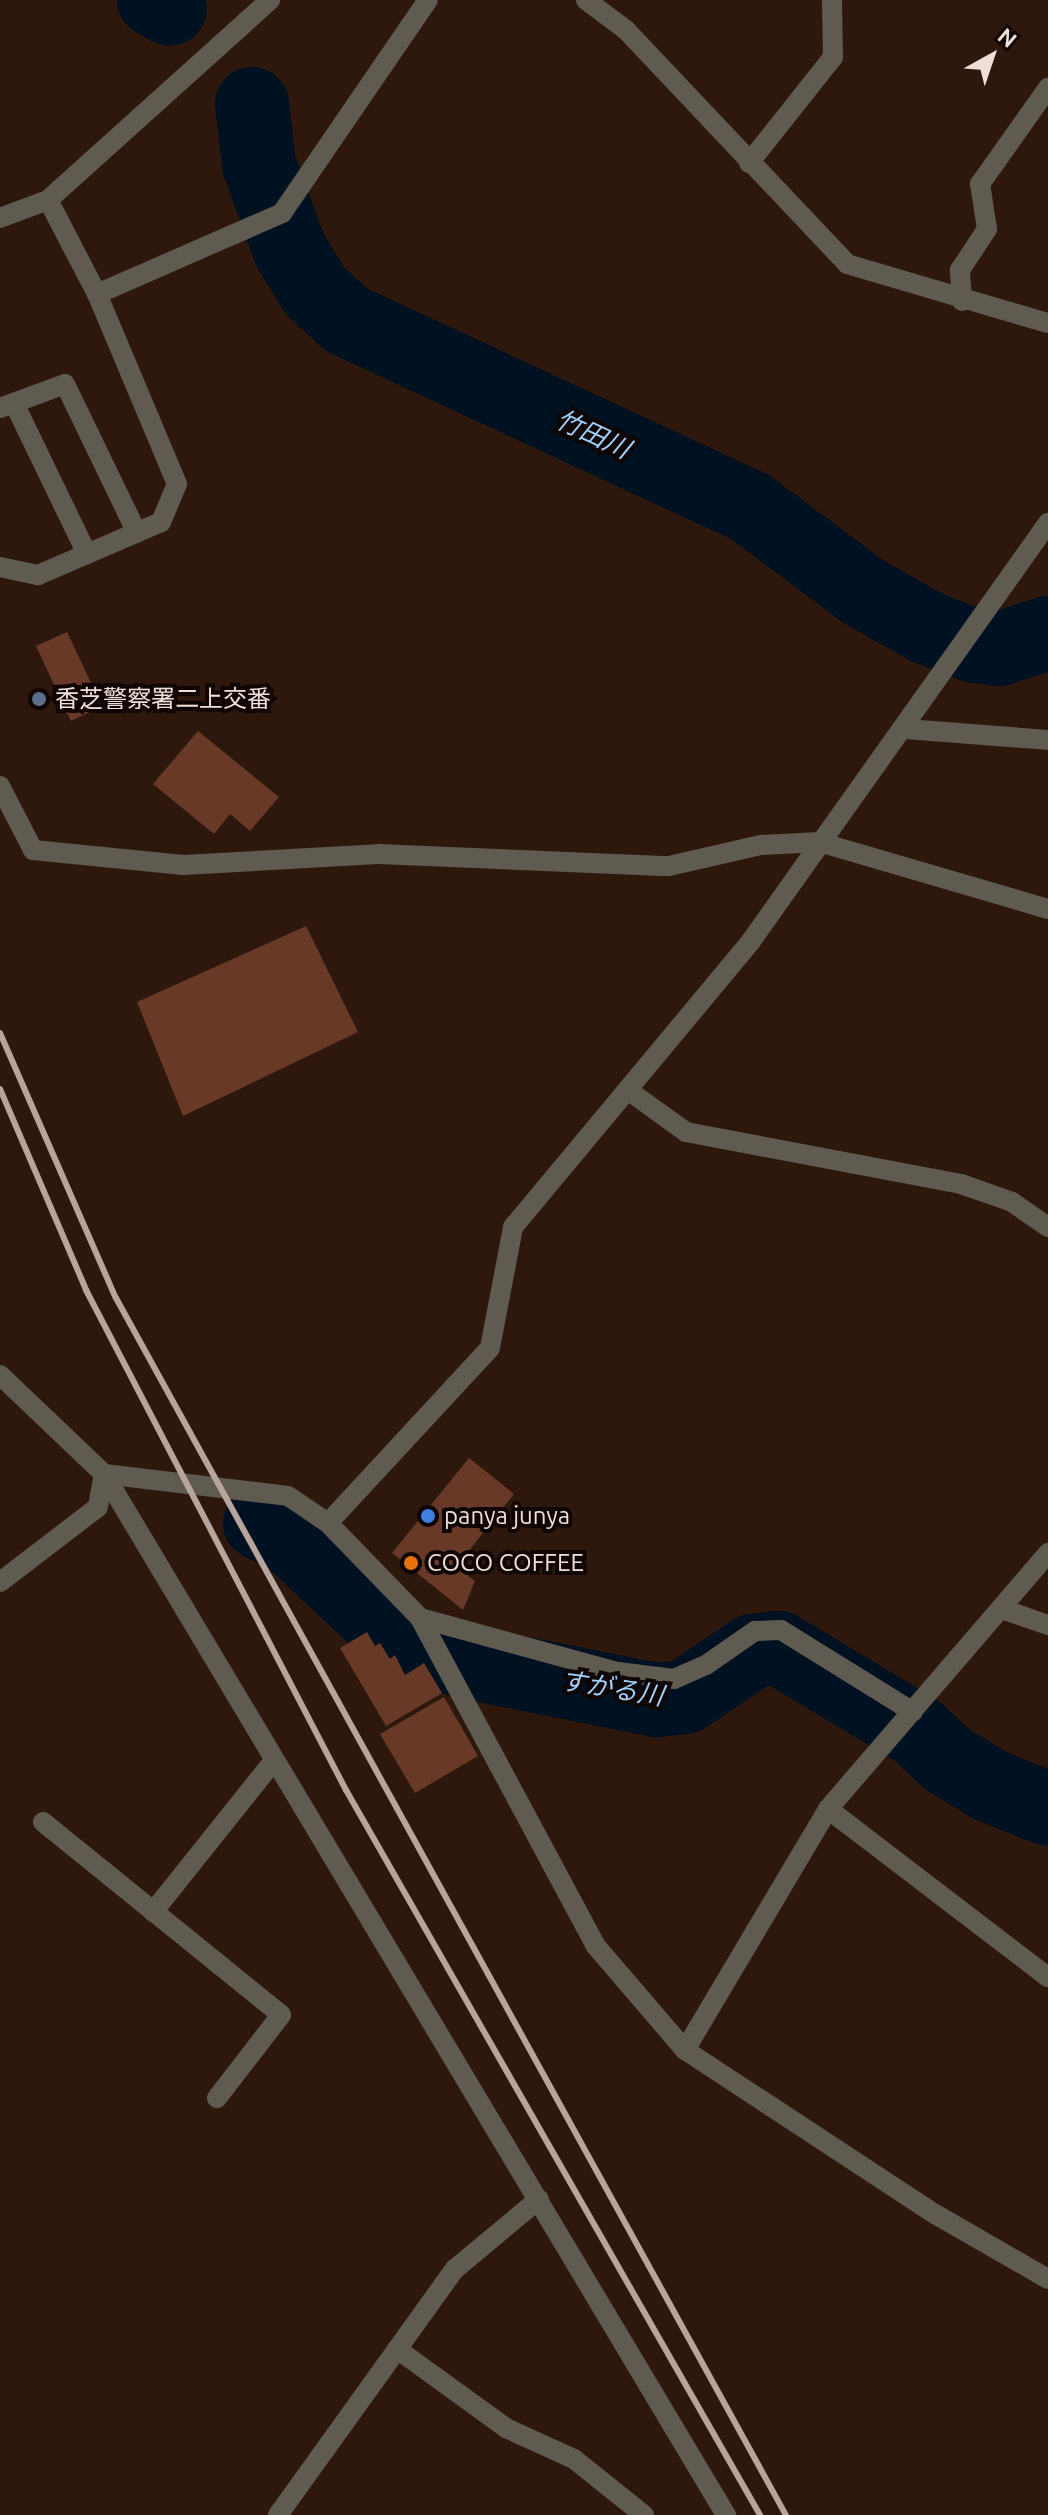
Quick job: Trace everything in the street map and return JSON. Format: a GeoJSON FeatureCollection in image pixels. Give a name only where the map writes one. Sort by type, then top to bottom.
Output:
{"type":"FeatureCollection","features":[{"type":"Feature","properties":{"kind":"street"},"geometry":{"type":"LineString","coordinates":[[0,218],[48,200],[270,0]]}},
{"type":"Feature","properties":{"kind":"street"},"geometry":{"type":"LineString","coordinates":[[97,294],[282,213],[428,0]]}},
{"type":"Feature","properties":{"kind":"street"},"geometry":{"type":"LineString","coordinates":[[586,0],[626,30],[847,264],[962,301],[1048,323]]}},
{"type":"Feature","properties":{"kind":"street"},"geometry":{"type":"LineString","coordinates":[[749,163],[833,57],[832,0]]}},
{"type":"Feature","properties":{"kind":"street"},"geometry":{"type":"LineString","coordinates":[[962,301],[960,270],[987,229],[980,184],[1048,88]]}},
{"type":"Feature","properties":{"kind":"street"},"geometry":{"type":"LineString","coordinates":[[0,567],[38,575],[161,522],[177,484],[97,294],[48,200]]}},
{"type":"Feature","properties":{"kind":"street"},"geometry":{"type":"LineString","coordinates":[[87,554],[7,406],[65,384],[137,533]]}},
{"type":"Feature","properties":{"kind":"street"},"geometry":{"type":"LineString","coordinates":[[328,1523],[490,1348],[513,1227],[751,941],[819,842],[906,729],[1048,523]]}},
{"type":"Feature","properties":{"kind":"street"},"geometry":{"type":"LineString","coordinates":[[906,729],[1048,740]]}},
{"type":"Feature","properties":{"kind":"street"},"geometry":{"type":"LineString","coordinates":[[0,786],[33,850],[183,865],[378,854],[669,866],[761,845],[819,842],[1048,909]]}},
{"type":"Feature","properties":{"kind":"street"},"geometry":{"type":"LineString","coordinates":[[629,1091],[686,1132],[961,1184],[1012,1202],[1048,1227]]}},
{"type":"Feature","properties":{"kind":"street"},"geometry":{"type":"LineString","coordinates":[[0,1375],[104,1474],[272,1763],[539,2199],[726,2515]]}},
{"type":"Feature","properties":{"kind":"street"},"geometry":{"type":"LineString","coordinates":[[104,1474],[288,1496],[328,1523],[420,1618],[595,1945],[685,2050],[935,2214],[1048,2279]]}},
{"type":"Feature","properties":{"kind":"street"},"geometry":{"type":"LineString","coordinates":[[0,1582],[98,1507],[104,1474]]}},
{"type":"Feature","properties":{"kind":"street"},"geometry":{"type":"LineString","coordinates":[[685,2050],[828,1809],[1048,1553]]}},
{"type":"Feature","properties":{"kind":"street"},"geometry":{"type":"LineString","coordinates":[[1002,1609],[1048,1625]]}},
{"type":"Feature","properties":{"kind":"street"},"geometry":{"type":"LineString","coordinates":[[420,1618],[618,1672],[674,1679],[706,1665],[755,1631],[781,1630],[905,1720]]}},
{"type":"Feature","properties":{"kind":"street"},"geometry":{"type":"LineString","coordinates":[[153,1912],[272,1763]]}},
{"type":"Feature","properties":{"kind":"street"},"geometry":{"type":"LineString","coordinates":[[828,1809],[1048,1977]]}},
{"type":"Feature","properties":{"kind":"street"},"geometry":{"type":"LineString","coordinates":[[43,1822],[281,2015],[217,2098]]}},
{"type":"Feature","properties":{"kind":"street"},"geometry":{"type":"LineString","coordinates":[[278,2515],[455,2269],[539,2199]]}},
{"type":"Feature","properties":{"kind":"street"},"geometry":{"type":"LineString","coordinates":[[397,2349],[506,2428],[574,2459],[644,2515]]}},
{"type":"Feature","properties":{"kind":"building"},"geometry":{"type":"Polygon","coordinates":[[[67,632],[102,706],[71,721],[36,646],[67,632]]]}},
{"type":"Feature","properties":{"kind":"building"},"geometry":{"type":"Polygon","coordinates":[[[198,731],[279,797],[250,831],[230,814],[214,834],[153,784],[198,731]]]}},
{"type":"Feature","properties":{"kind":"building"},"geometry":{"type":"Polygon","coordinates":[[[306,926],[358,1032],[183,1116],[137,1002],[306,926]]]}},
{"type":"Feature","properties":{"kind":"building"},"geometry":{"type":"Polygon","coordinates":[[[469,1458],[514,1494],[456,1567],[475,1581],[463,1610],[392,1553],[469,1458]]]}},
{"type":"Feature","properties":{"kind":"building"},"geometry":{"type":"Polygon","coordinates":[[[367,1632],[375,1646],[380,1643],[390,1659],[395,1655],[405,1675],[424,1663],[442,1693],[386,1726],[340,1648],[367,1632]]]}},
{"type":"Feature","properties":{"kind":"building"},"geometry":{"type":"Polygon","coordinates":[[[444,1697],[478,1756],[415,1793],[380,1734],[444,1697]]]}},
{"type":"Feature","properties":{"kind":"waterway","name":"竹田川"},"geometry":{"type":"LineString","coordinates":[[154,0],[170,9]]}},
{"type":"Feature","properties":{"kind":"waterway","name":"竹田川"},"geometry":{"type":"LineString","coordinates":[[252,104],[259,164],[290,250],[315,291],[347,320],[750,507],[864,592],[928,628],[975,646],[999,649],[1048,633]]}},
{"type":"Feature","properties":{"kind":"waterway","name":"すがる川"},"geometry":{"type":"LineString","coordinates":[[260,1523],[289,1537],[381,1623],[415,1646],[466,1662],[657,1700],[685,1697],[753,1651],[779,1648],[917,1731],[947,1759],[989,1785],[1048,1809]]}},
{"type":"Feature","properties":{"kind":"railway"},"geometry":{"type":"LineString","coordinates":[[0,1033],[116,1298],[786,2515]]}},
{"type":"Feature","properties":{"kind":"railway"},"geometry":{"type":"LineString","coordinates":[[0,1089],[86,1290],[346,1790],[760,2515]]}},
{"type":"Feature","properties":{"kind":"place","name":"香芝警察署二上交番"},"geometry":{"type":"Point","coordinates":[39,699]}},
{"type":"Feature","properties":{"kind":"place","name":"panya junya"},"geometry":{"type":"Point","coordinates":[428,1516]}},
{"type":"Feature","properties":{"kind":"place","name":"COCO COFFEE"},"geometry":{"type":"Point","coordinates":[411,1563]}}]}
